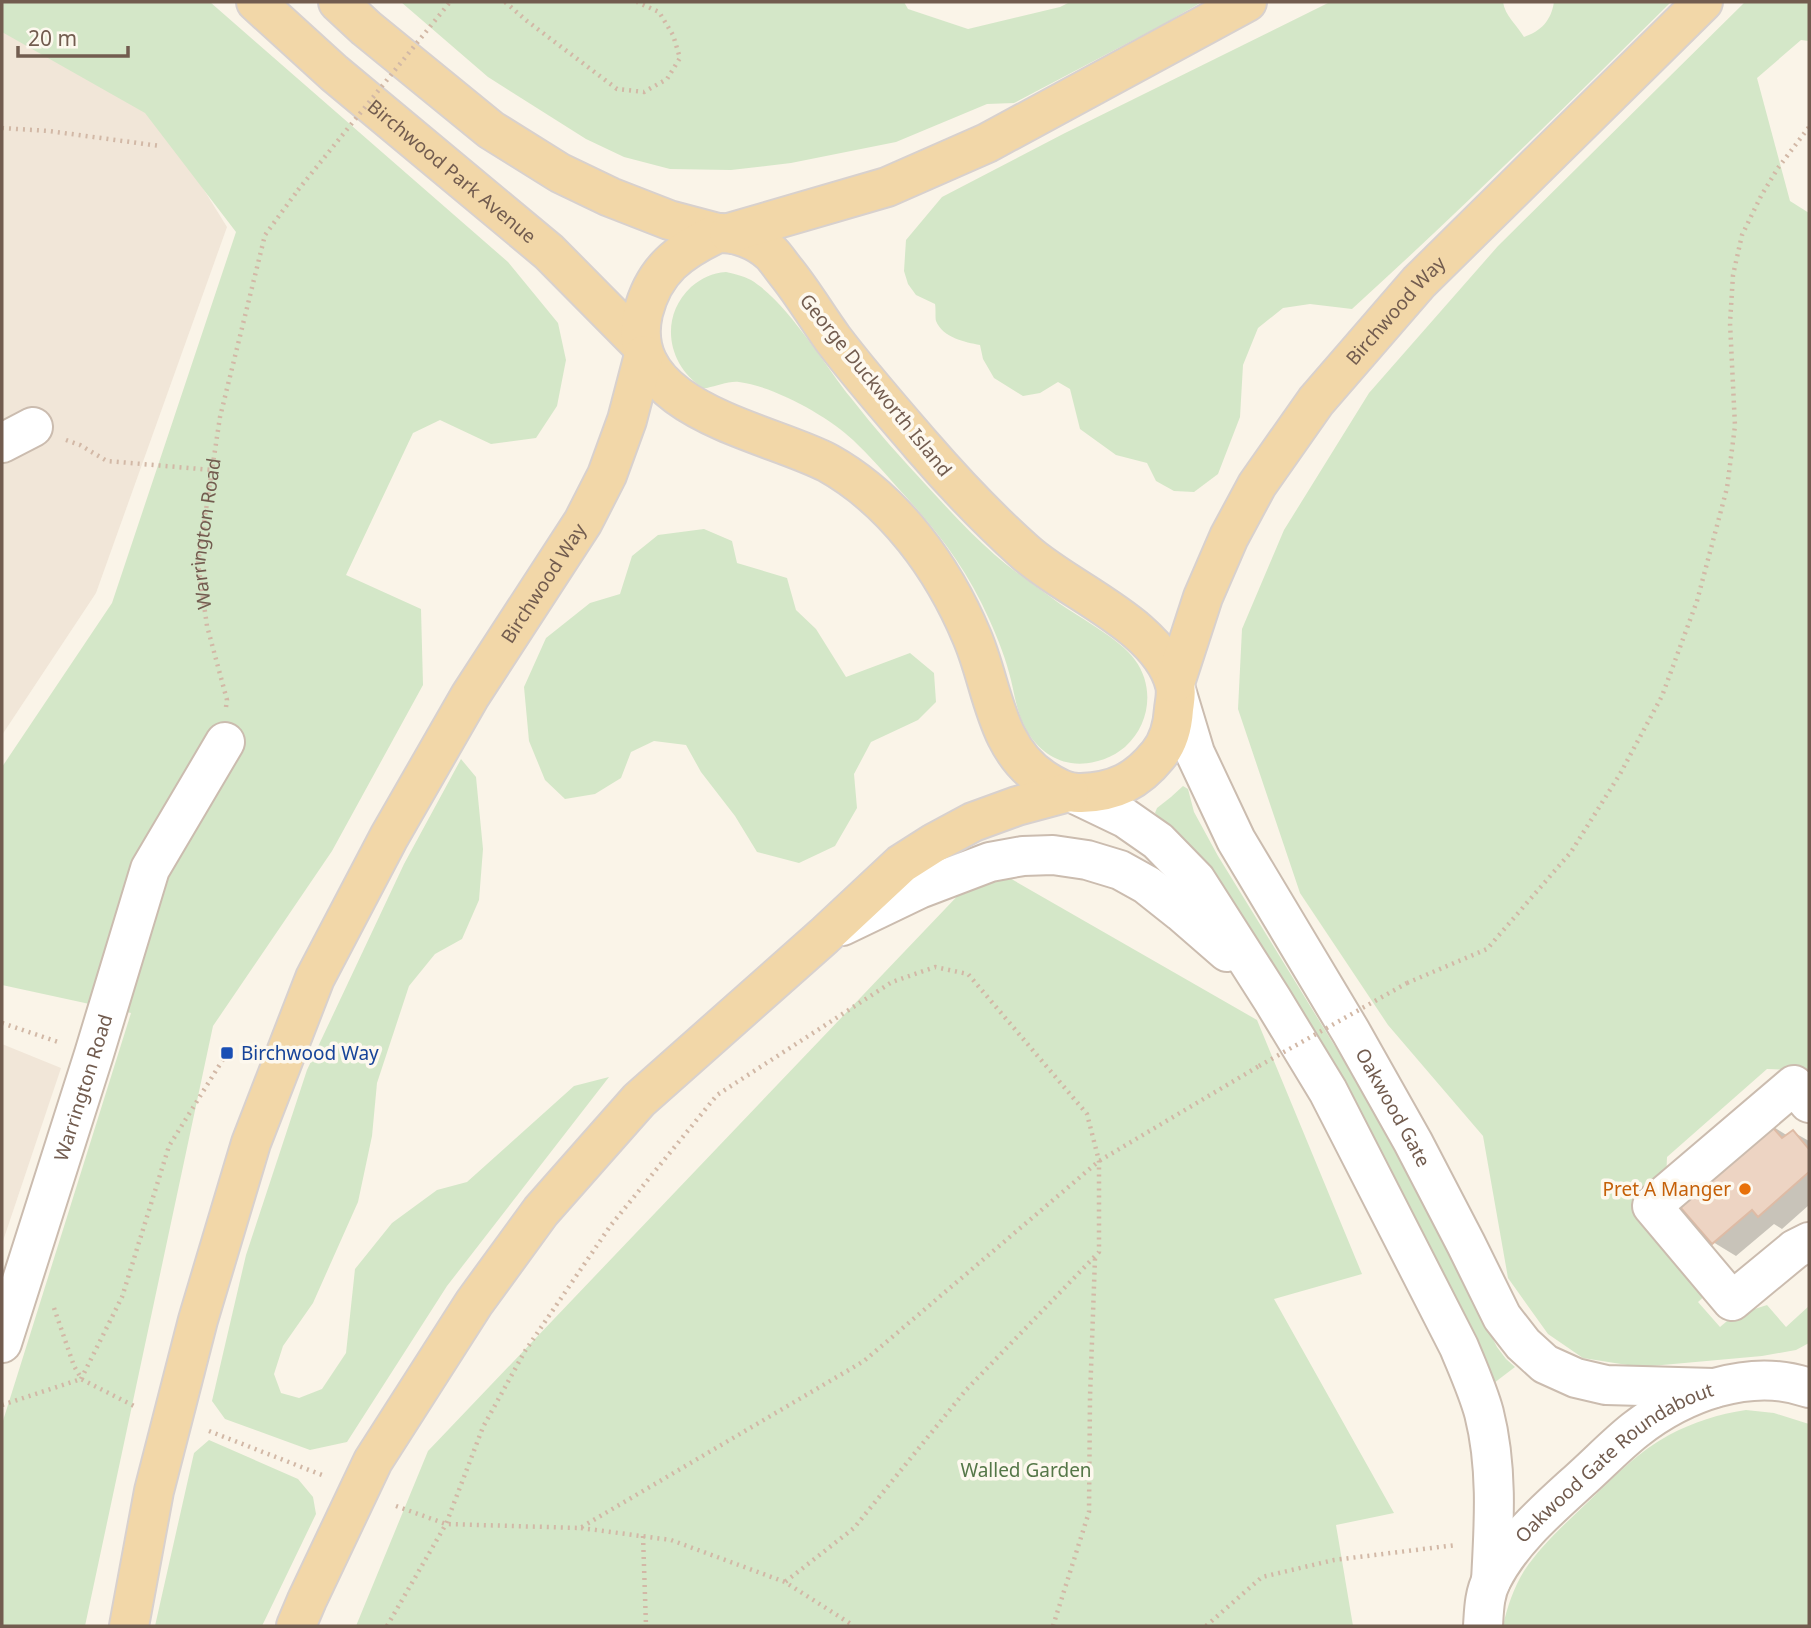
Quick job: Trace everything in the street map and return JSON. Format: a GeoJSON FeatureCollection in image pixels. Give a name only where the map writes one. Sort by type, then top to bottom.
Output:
{"type":"FeatureCollection","features":[{"type":"Feature","properties":{"kind":"main road","name":"Birchwood Park Avenue"},"geometry":{"type":"LineString","coordinates":[[257,2],[334,73],[549,252],[643,350]]}},
{"type":"Feature","properties":{"kind":"main road"},"geometry":{"type":"LineString","coordinates":[[338,2],[491,130],[560,173],[668,220],[724,233]]}},
{"type":"Feature","properties":{"kind":"main road"},"geometry":{"type":"LineString","coordinates":[[1072,793],[1048,783],[1028,769],[1011,747],[996,713],[984,669],[956,603],[938,569],[883,503],[860,483],[827,463],[727,422],[671,391],[658,379],[643,350],[640,325],[646,301],[657,279],[671,260],[692,245],[724,233],[887,187],[988,143],[1247,2]]}},
{"type":"Feature","properties":{"kind":"main road","name":"Birchwood Way"},"geometry":{"type":"LineString","coordinates":[[1175,686],[1203,597],[1229,537],[1257,485],[1316,401],[1419,282],[1703,2]]}},
{"type":"Feature","properties":{"kind":"main road","name":"George Duckworth Island"},"geometry":{"type":"LineString","coordinates":[[724,233],[752,240],[771,253],[834,340],[953,482],[1028,554],[1136,628],[1156,648],[1175,686]]}},
{"type":"Feature","properties":{"kind":"main road","name":"Birchwood Way"},"geometry":{"type":"LineString","coordinates":[[129,1626],[153,1491],[198,1320],[251,1143],[315,978],[389,837],[470,696],[583,522],[607,475],[627,420],[643,350]]}},
{"type":"Feature","properties":{"kind":"main road"},"geometry":{"type":"LineString","coordinates":[[296,1626],[373,1461],[474,1303],[541,1211],[639,1100],[901,864],[973,822],[1017,806],[1072,793],[1105,792],[1126,783],[1148,767],[1165,747],[1173,721],[1175,686]]}},
{"type":"Feature","properties":{"kind":"street","name":"Oakwood Gate"},"geometry":{"type":"LineString","coordinates":[[1175,686],[1195,753],[1236,840],[1351,1032],[1425,1165],[1502,1317],[1523,1344],[1545,1364],[1576,1378],[1606,1385],[1713,1388]]}},
{"type":"Feature","properties":{"kind":"street","name":"Warrington Road"},"geometry":{"type":"LineString","coordinates":[[2,1343],[150,869],[225,742]]}},
{"type":"Feature","properties":{"kind":"street"},"geometry":{"type":"LineString","coordinates":[[1072,793],[1125,818],[1158,841],[1196,880],[1272,999],[1340,1114],[1460,1347],[1484,1413],[1491,1452],[1494,1502],[1481,1608]]}},
{"type":"Feature","properties":{"kind":"street"},"geometry":{"type":"LineString","coordinates":[[824,936],[919,889],[990,862],[1023,856],[1052,855],[1087,860],[1120,870],[1147,885],[1223,948],[1272,999]]}},
{"type":"Feature","properties":{"kind":"street"},"geometry":{"type":"LineString","coordinates":[[1809,1103],[1794,1086],[1652,1206],[1732,1301],[1795,1249],[1809,1241]]}},
{"type":"Feature","properties":{"kind":"street"},"geometry":{"type":"LineString","coordinates":[[1754,1380],[1809,1361]]}},
{"type":"Feature","properties":{"kind":"street","name":"Oakwood Gate Roundabout"},"geometry":{"type":"LineString","coordinates":[[1481,1608],[1511,1550],[1542,1514],[1636,1430],[1673,1406],[1713,1388],[1754,1380],[1797,1384],[1809,1388]]}},
{"type":"Feature","properties":{"kind":"path","name":"Warrington Road"},"geometry":{"type":"LineString","coordinates":[[225,742],[227,700],[207,626],[198,563],[220,417],[265,235],[298,190],[450,2]]}},
{"type":"Feature","properties":{"kind":"path"},"geometry":{"type":"LineString","coordinates":[[505,2],[617,89],[644,92],[667,79],[680,58],[673,35],[659,12],[637,2]]}},
{"type":"Feature","properties":{"kind":"path"},"geometry":{"type":"LineString","coordinates":[[580,1528],[864,1361],[1099,1161],[1259,1066],[1407,983],[1487,949],[1571,852],[1620,774],[1662,696],[1697,601],[1727,488],[1735,426],[1730,323],[1733,275],[1742,234],[1760,196],[1809,127]]}},
{"type":"Feature","properties":{"kind":"path"},"geometry":{"type":"LineString","coordinates":[[2,128],[49,131],[160,146]]}},
{"type":"Feature","properties":{"kind":"path"},"geometry":{"type":"LineString","coordinates":[[17,435],[80,445],[107,461],[212,470]]}},
{"type":"Feature","properties":{"kind":"path"},"geometry":{"type":"LineString","coordinates":[[387,1626],[446,1524],[483,1427],[525,1351],[611,1225],[717,1095],[892,982],[935,967],[968,974],[1087,1114],[1099,1161],[1099,1252],[966,1390],[854,1528],[785,1582]]}},
{"type":"Feature","properties":{"kind":"path"},"geometry":{"type":"LineString","coordinates":[[2,1023],[94,1054]]}},
{"type":"Feature","properties":{"kind":"path"},"geometry":{"type":"LineString","coordinates":[[2,1405],[81,1379],[122,1297],[169,1146],[227,1053]]}},
{"type":"Feature","properties":{"kind":"path"},"geometry":{"type":"LineString","coordinates":[[1053,1626],[1089,1512],[1095,1257]]}},
{"type":"Feature","properties":{"kind":"path"},"geometry":{"type":"LineString","coordinates":[[28,1261],[52,1303],[81,1379],[134,1406]]}},
{"type":"Feature","properties":{"kind":"path"},"geometry":{"type":"LineString","coordinates":[[205,1430],[322,1475]]}},
{"type":"Feature","properties":{"kind":"path"},"geometry":{"type":"LineString","coordinates":[[396,1506],[446,1524],[580,1528],[671,1540],[785,1582],[854,1626]]}},
{"type":"Feature","properties":{"kind":"path"},"geometry":{"type":"LineString","coordinates":[[643,1536],[646,1626]]}},
{"type":"Feature","properties":{"kind":"path"},"geometry":{"type":"LineString","coordinates":[[1206,1626],[1262,1577],[1334,1560],[1438,1546],[1465,1545],[1481,1608]]}},
{"type":"Feature","properties":{"kind":"shaded area"},"geometry":{"type":"Polygon","coordinates":[[[2,4],[129,69],[227,227],[96,593],[2,735],[2,4]]]}},
{"type":"Feature","properties":{"kind":"shaded area"},"geometry":{"type":"Polygon","coordinates":[[[2,1044],[61,1068],[2,1244],[2,1044]]]}},
{"type":"Feature","properties":{"kind":"green space"},"geometry":{"type":"Polygon","coordinates":[[[2,2],[210,2],[508,262],[558,323],[566,360],[557,406],[536,438],[491,444],[440,420],[413,433],[346,575],[421,609],[423,685],[332,851],[213,1026],[85,1626],[2,1626],[2,1424],[131,1013],[2,985],[2,767],[112,603],[236,232],[145,113],[2,32],[2,2]]]}},
{"type":"Feature","properties":{"kind":"green space"},"geometry":{"type":"Polygon","coordinates":[[[401,2],[904,2],[908,9],[968,29],[1060,7],[1070,2],[1202,2],[1014,103],[987,104],[896,142],[791,163],[731,170],[670,169],[624,157],[586,139],[488,77],[401,2]]]}},
{"type":"Feature","properties":{"kind":"green space"},"geometry":{"type":"Polygon","coordinates":[[[1330,2],[1503,2],[1524,37],[1544,24],[1554,2],[1671,2],[1473,196],[1352,309],[1310,304],[1283,308],[1258,328],[1243,365],[1240,417],[1218,474],[1194,492],[1174,491],[1156,481],[1147,463],[1116,455],[1080,429],[1070,389],[1058,382],[1040,393],[1023,396],[994,378],[983,359],[980,345],[944,332],[936,321],[935,304],[916,295],[908,284],[904,271],[906,240],[942,197],[1330,2]]]}},
{"type":"Feature","properties":{"kind":"green space"},"geometry":{"type":"Polygon","coordinates":[[[1745,2],[1809,2],[1809,41],[1801,40],[1757,78],[1790,201],[1809,213],[1809,1087],[1794,1070],[1767,1069],[1667,1157],[1666,1181],[1709,1292],[1698,1302],[1720,1327],[1733,1316],[1767,1305],[1786,1327],[1809,1306],[1809,1343],[1796,1350],[1762,1356],[1640,1367],[1583,1358],[1548,1334],[1508,1278],[1483,1136],[1388,1025],[1300,893],[1238,709],[1242,629],[1284,530],[1369,393],[1498,246],[1745,2]]]}},
{"type":"Feature","properties":{"kind":"green space"},"geometry":{"type":"Polygon","coordinates":[[[726,272],[751,280],[778,303],[879,432],[977,539],[1061,605],[1119,643],[1135,660],[1145,682],[1147,705],[1140,728],[1125,747],[1100,761],[1078,764],[1057,759],[1034,741],[1020,717],[1007,664],[996,634],[960,565],[911,502],[853,440],[829,421],[768,389],[735,382],[703,388],[681,367],[672,340],[674,312],[691,287],[712,275],[726,272]]]}},
{"type":"Feature","properties":{"kind":"green space"},"geometry":{"type":"Polygon","coordinates":[[[704,529],[732,541],[737,563],[787,578],[796,610],[816,629],[846,677],[910,653],[934,673],[936,702],[918,720],[871,742],[854,774],[857,808],[835,846],[799,863],[757,852],[735,816],[701,772],[686,745],[654,741],[631,752],[621,778],[595,794],[565,799],[545,780],[529,741],[524,687],[546,638],[590,603],[620,594],[632,556],[658,535],[704,529]]]}},
{"type":"Feature","properties":{"kind":"green space"},"geometry":{"type":"Polygon","coordinates":[[[461,759],[476,777],[483,849],[479,900],[462,939],[435,954],[409,986],[377,1083],[372,1136],[358,1202],[313,1303],[283,1346],[274,1374],[281,1393],[299,1398],[322,1389],[346,1353],[355,1269],[392,1223],[437,1190],[467,1182],[574,1086],[609,1077],[447,1286],[347,1442],[310,1450],[225,1419],[212,1401],[246,1255],[307,1070],[404,864],[461,759]]]}},
{"type":"Feature","properties":{"kind":"green space"},"geometry":{"type":"Polygon","coordinates":[[[1183,786],[1188,789],[1194,812],[1218,856],[1352,1074],[1400,1158],[1497,1347],[1515,1367],[1494,1383],[1479,1344],[1458,1302],[1355,1107],[1176,833],[1155,813],[1157,808],[1183,786]]]}},
{"type":"Feature","properties":{"kind":"green space","name":"Walled Garden"},"geometry":{"type":"Polygon","coordinates":[[[987,865],[1257,1020],[1362,1274],[1274,1299],[1394,1513],[1336,1525],[1353,1626],[356,1626],[428,1451],[987,865]]]}},
{"type":"Feature","properties":{"kind":"green space"},"geometry":{"type":"Polygon","coordinates":[[[1746,1410],[1774,1413],[1809,1424],[1809,1626],[1503,1626],[1514,1590],[1531,1561],[1555,1534],[1628,1464],[1658,1441],[1678,1430],[1716,1416],[1746,1410]]]}},
{"type":"Feature","properties":{"kind":"green space"},"geometry":{"type":"Polygon","coordinates":[[[209,1440],[298,1479],[313,1497],[316,1514],[262,1626],[155,1626],[194,1453],[209,1440]]]}},
{"type":"Feature","properties":{"kind":"building","name":"Pret A Manger"},"geometry":{"type":"Polygon","coordinates":[[[1768,1122],[1782,1138],[1793,1130],[1809,1149],[1809,1172],[1758,1217],[1752,1210],[1712,1244],[1680,1207],[1768,1122]]]}},
{"type":"Feature","properties":{"kind":"place","name":"Birchwood Way"},"geometry":{"type":"Point","coordinates":[227,1053]}},
{"type":"Feature","properties":{"kind":"place","name":"Pret A Manger"},"geometry":{"type":"Point","coordinates":[1745,1189]}}]}
